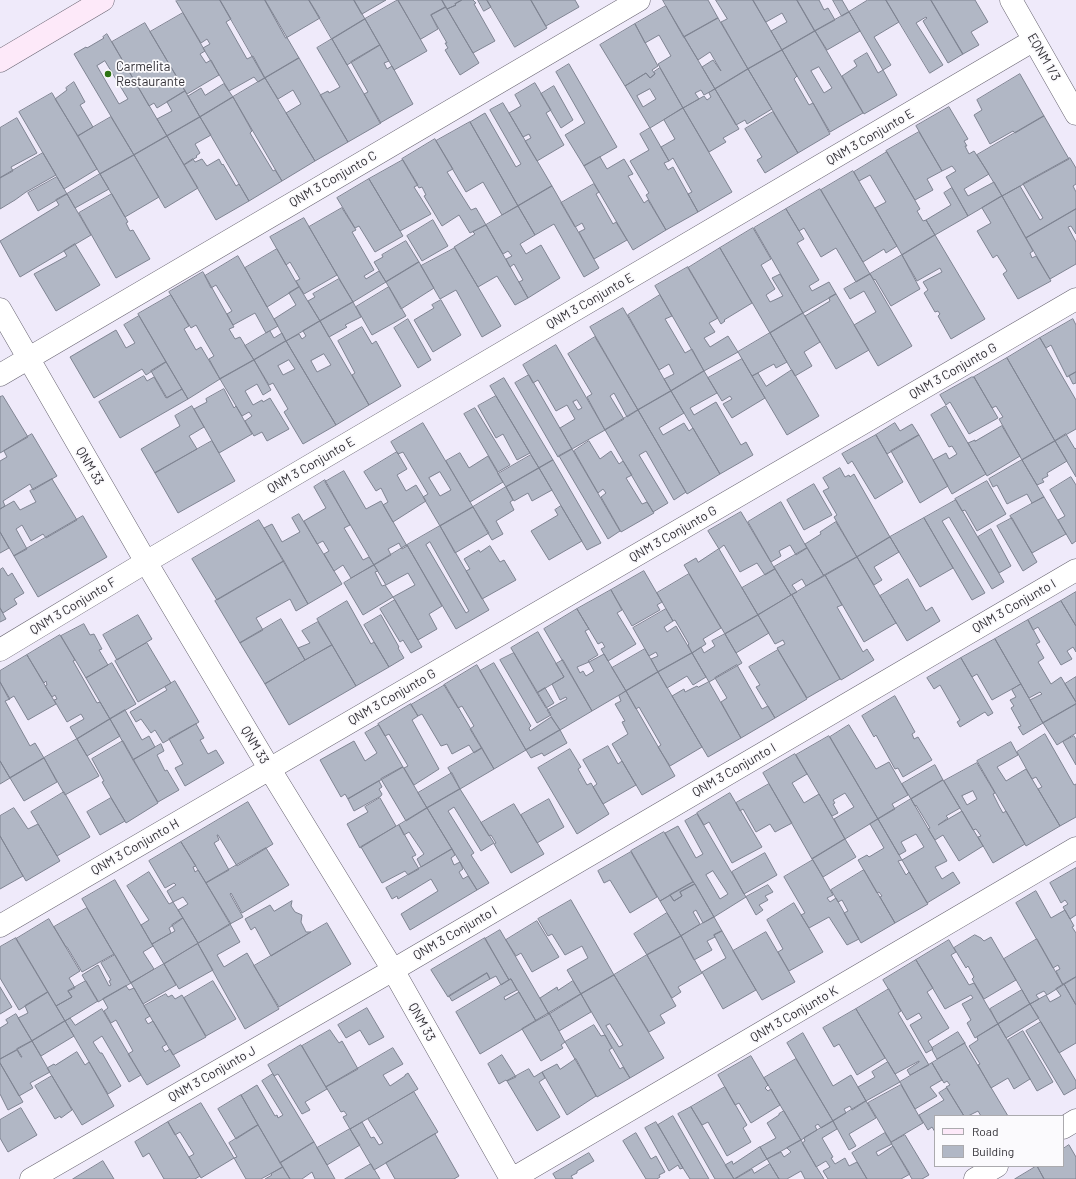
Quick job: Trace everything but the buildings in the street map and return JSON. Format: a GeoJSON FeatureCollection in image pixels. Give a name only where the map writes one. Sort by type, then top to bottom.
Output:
{"type":"FeatureCollection","features":[{"type":"Feature","properties":{"kind":"main road"},"geometry":{"type":"LineString","coordinates":[[0,61],[103,0]]}},
{"type":"Feature","properties":{"kind":"street","name":"QNM 3 Conjunto C"},"geometry":{"type":"LineString","coordinates":[[0,375],[638,0]]}},
{"type":"Feature","properties":{"kind":"street","name":"EQNM 1/3"},"geometry":{"type":"LineString","coordinates":[[1011,0],[1076,114]]}},
{"type":"Feature","properties":{"kind":"street","name":"QNM 3 Conjunto E"},"geometry":{"type":"LineString","coordinates":[[146,562],[1034,40]]}},
{"type":"Feature","properties":{"kind":"street","name":"QNM 3 Conjunto G"},"geometry":{"type":"LineString","coordinates":[[269,768],[1076,299]]}},
{"type":"Feature","properties":{"kind":"street","name":"QNM 33"},"geometry":{"type":"LineString","coordinates":[[0,310],[146,562],[269,768],[393,970],[511,1179]]}},
{"type":"Feature","properties":{"kind":"street","name":"QNM 3 Conjunto F"},"geometry":{"type":"LineString","coordinates":[[0,650],[146,562]]}},
{"type":"Feature","properties":{"kind":"street","name":"QNM 3 Conjunto I"},"geometry":{"type":"LineString","coordinates":[[393,970],[1076,570]]}},
{"type":"Feature","properties":{"kind":"street","name":"QNM 3 Conjunto H"},"geometry":{"type":"LineString","coordinates":[[0,926],[269,768]]}},
{"type":"Feature","properties":{"kind":"street","name":"QNM 3 Conjunto K"},"geometry":{"type":"LineString","coordinates":[[511,1179],[1076,848]]}},
{"type":"Feature","properties":{"kind":"street","name":"QNM 3 Conjunto J"},"geometry":{"type":"LineString","coordinates":[[31,1179],[393,970]]}},
{"type":"Feature","properties":{"kind":"street"},"geometry":{"type":"LineString","coordinates":[[1064,1127],[1076,1120]]}},
{"type":"Feature","properties":{"kind":"street"},"geometry":{"type":"LineString","coordinates":[[975,1179],[995,1167]]}},
{"type":"Feature","properties":{"kind":"place","name":"Carmelita Restaurante"},"geometry":{"type":"Point","coordinates":[108,74]}}]}
